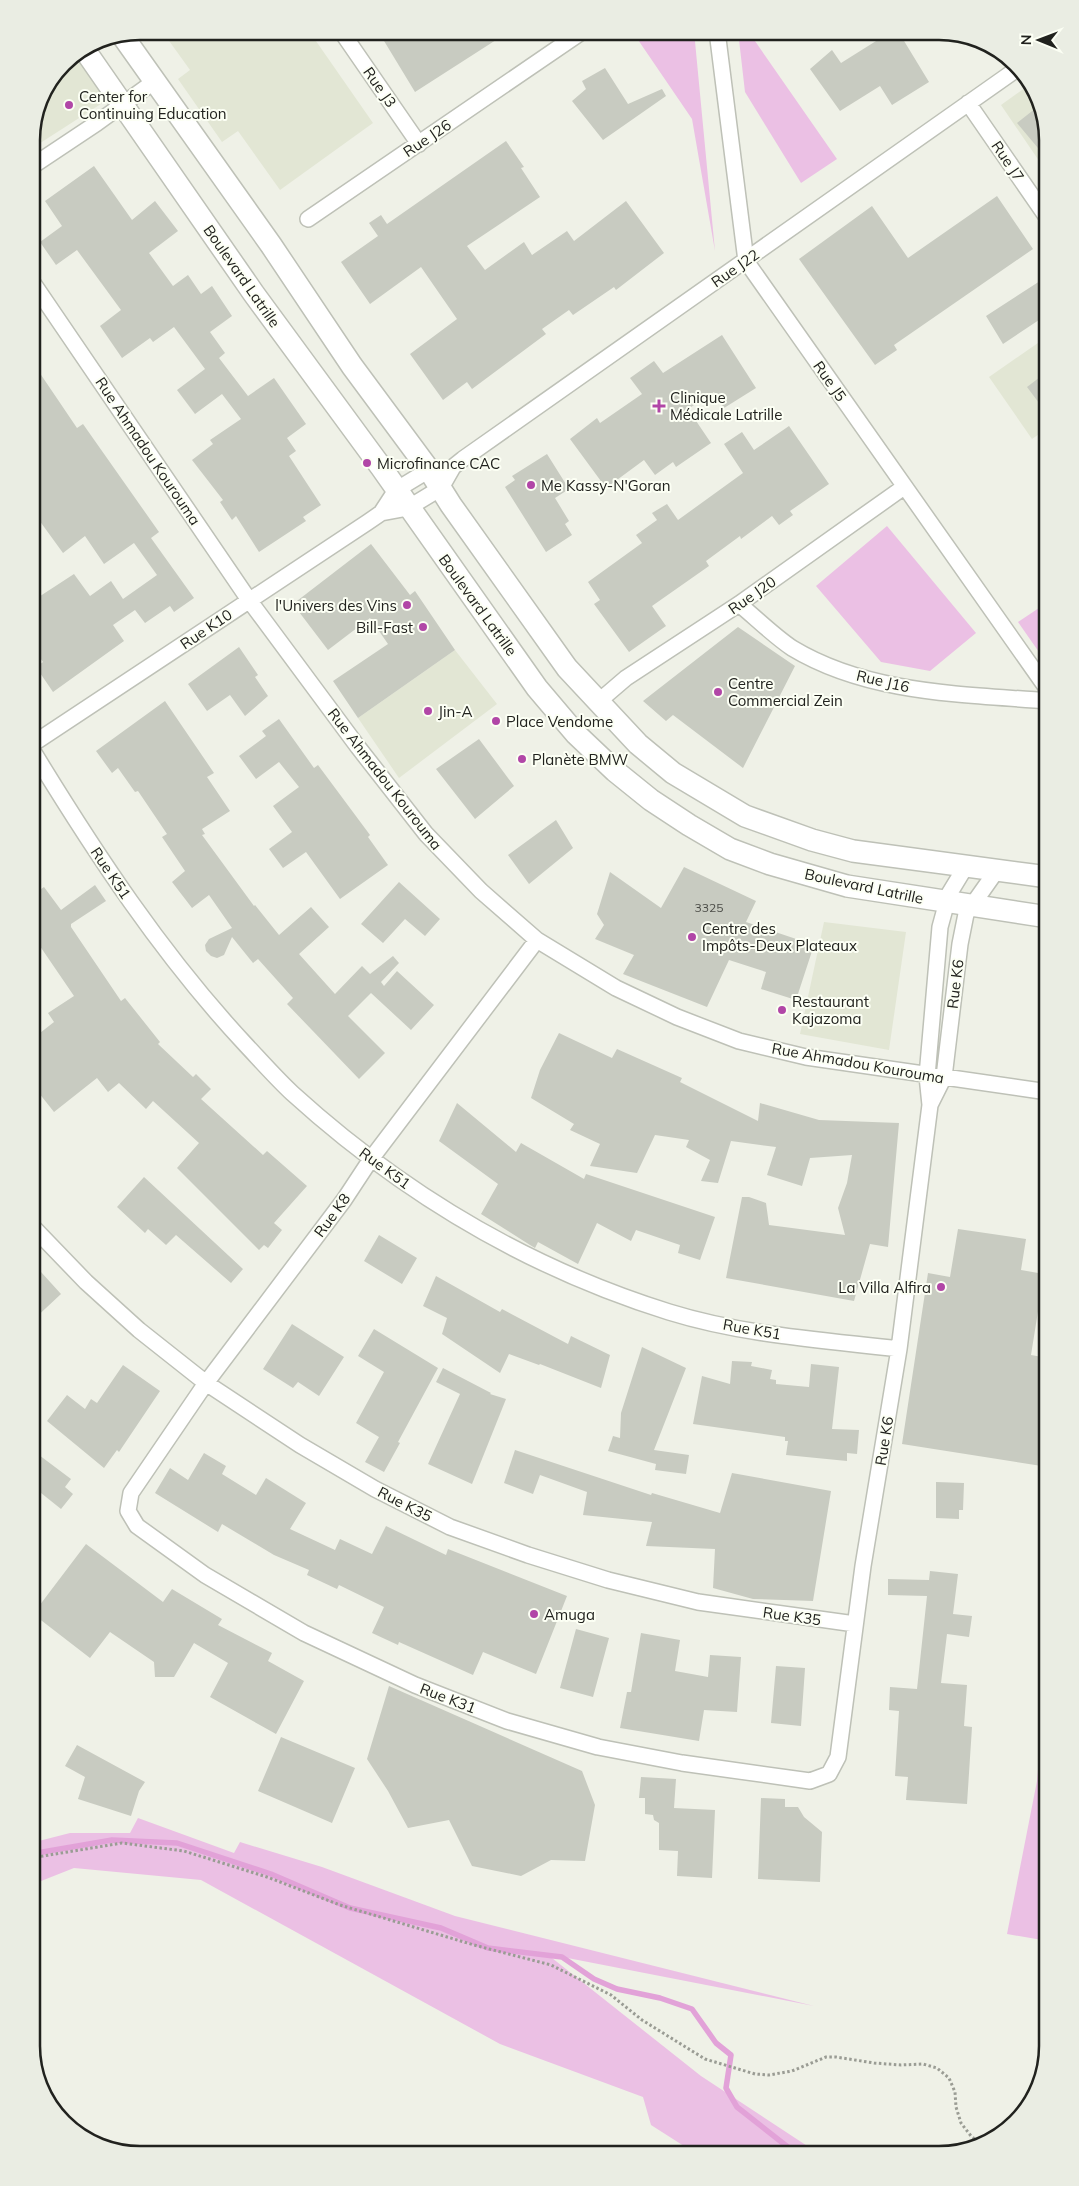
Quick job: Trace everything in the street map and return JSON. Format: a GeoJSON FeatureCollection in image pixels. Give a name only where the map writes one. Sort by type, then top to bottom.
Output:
{"type":"FeatureCollection","features":[{"type":"Feature","properties":{"kind":"main road"},"geometry":{"type":"LineString","coordinates":[[126,41],[271,245],[352,366],[429,470],[567,668],[638,744],[673,773],[745,816],[812,840],[854,851],[1039,876]]}},
{"type":"Feature","properties":{"kind":"main road","name":"Boulevard Latrille"},"geometry":{"type":"LineString","coordinates":[[88,55],[254,294],[537,688],[576,734],[615,771],[651,800],[689,825],[730,849],[770,864],[847,886],[1039,916]]}},
{"type":"Feature","properties":{"kind":"street","name":"Rue J3"},"geometry":{"type":"LineString","coordinates":[[347,40],[419,144]]}},
{"type":"Feature","properties":{"kind":"street","name":"Rue J26"},"geometry":{"type":"LineString","coordinates":[[308,219],[570,40]]}},
{"type":"Feature","properties":{"kind":"street","name":"Rue J5"},"geometry":{"type":"LineString","coordinates":[[718,40],[746,260],[1039,677]]}},
{"type":"Feature","properties":{"kind":"street","name":"Rue J22"},"geometry":{"type":"LineString","coordinates":[[441,488],[452,467],[1012,72]]}},
{"type":"Feature","properties":{"kind":"street"},"geometry":{"type":"LineString","coordinates":[[40,161],[155,81]]}},
{"type":"Feature","properties":{"kind":"street","name":"Rue J7"},"geometry":{"type":"LineString","coordinates":[[968,103],[1039,206]]}},
{"type":"Feature","properties":{"kind":"street","name":"Rue Ahmadou Kourouma"},"geometry":{"type":"LineString","coordinates":[[40,292],[249,600],[358,747],[426,834],[481,891],[537,940],[616,988],[677,1016],[739,1041],[806,1057],[1039,1091]]}},
{"type":"Feature","properties":{"kind":"street","name":"Rue J22"},"geometry":{"type":"LineString","coordinates":[[381,513],[396,490],[429,470],[452,467]]}},
{"type":"Feature","properties":{"kind":"street","name":"Rue J20"},"geometry":{"type":"LineString","coordinates":[[598,702],[626,678],[739,604],[904,486]]}},
{"type":"Feature","properties":{"kind":"street"},"geometry":{"type":"LineString","coordinates":[[381,513],[408,508],[441,488]]}},
{"type":"Feature","properties":{"kind":"street","name":"Rue K10"},"geometry":{"type":"LineString","coordinates":[[40,741],[381,513]]}},
{"type":"Feature","properties":{"kind":"street","name":"Rue J16"},"geometry":{"type":"LineString","coordinates":[[739,604],[792,647],[834,668],[930,692],[1039,700]]}},
{"type":"Feature","properties":{"kind":"street","name":"Rue K51"},"geometry":{"type":"LineString","coordinates":[[40,762],[79,827],[150,931],[216,1013],[290,1092],[370,1160],[446,1210],[520,1253],[601,1288],[670,1312],[761,1333],[899,1349]]}},
{"type":"Feature","properties":{"kind":"street","name":"Rue K6"},"geometry":{"type":"LineString","coordinates":[[829,1774],[838,1757],[855,1624],[899,1349],[930,1105],[927,1076],[940,927],[945,902],[955,880],[966,866]]}},
{"type":"Feature","properties":{"kind":"street","name":"Rue K6"},"geometry":{"type":"LineString","coordinates":[[930,1105],[944,1077],[962,928],[966,914],[997,870]]}},
{"type":"Feature","properties":{"kind":"street","name":"Rue K8"},"geometry":{"type":"LineString","coordinates":[[131,1493],[206,1383],[344,1200],[370,1160],[537,940]]}},
{"type":"Feature","properties":{"kind":"street","name":"Rue K35"},"geometry":{"type":"LineString","coordinates":[[40,1234],[86,1282],[132,1324],[206,1383],[300,1445],[375,1489],[459,1530],[582,1572],[698,1602],[855,1624]]}},
{"type":"Feature","properties":{"kind":"street","name":"Rue K31"},"geometry":{"type":"LineString","coordinates":[[131,1493],[128,1511],[136,1526],[205,1575],[304,1633],[415,1685],[507,1721],[598,1747],[682,1763],[810,1781],[829,1774]]}},
{"type":"Feature","properties":{"kind":"path"},"geometry":{"type":"LineString","coordinates":[[40,1857],[122,1843],[184,1851],[267,1877],[340,1905],[474,1945],[551,1965],[611,1995],[642,2020],[705,2059],[755,2074],[768,2075],[792,2071],[826,2057],[874,2064],[923,2064],[937,2068],[950,2078],[955,2092],[956,2107],[961,2123],[975,2139]]}},
{"type":"Feature","properties":{"kind":"shaded area"},"geometry":{"type":"Polygon","coordinates":[[[168,40],[315,40],[373,123],[280,190],[238,131],[222,142],[178,79],[190,70],[168,40]]]}},
{"type":"Feature","properties":{"kind":"shaded area"},"geometry":{"type":"Polygon","coordinates":[[[638,40],[695,40],[715,251],[692,119],[638,40]]]}},
{"type":"Feature","properties":{"kind":"shaded area"},"geometry":{"type":"Polygon","coordinates":[[[739,40],[754,40],[837,159],[801,183],[745,92],[739,40]]]}},
{"type":"Feature","properties":{"kind":"shaded area","name":"Center for Continuing Education"},"geometry":{"type":"Polygon","coordinates":[[[79,61],[107,100],[40,143],[43,114],[50,96],[65,74],[79,61]]]}},
{"type":"Feature","properties":{"kind":"shaded area"},"geometry":{"type":"Polygon","coordinates":[[[1025,88],[1026,90],[1037,120],[1039,161],[1001,105],[1025,88]]]}},
{"type":"Feature","properties":{"kind":"shaded area"},"geometry":{"type":"Polygon","coordinates":[[[1039,342],[1039,434],[1032,439],[989,377],[1039,342]]]}},
{"type":"Feature","properties":{"kind":"shaded area"},"geometry":{"type":"Polygon","coordinates":[[[887,526],[976,633],[930,671],[881,662],[816,586],[887,526]]]}},
{"type":"Feature","properties":{"kind":"shaded area"},"geometry":{"type":"Polygon","coordinates":[[[1039,608],[1039,652],[1018,622],[1039,608]]]}},
{"type":"Feature","properties":{"kind":"shaded area","name":"Jin-A"},"geometry":{"type":"Polygon","coordinates":[[[455,650],[497,704],[399,778],[358,718],[455,650]]]}},
{"type":"Feature","properties":{"kind":"shaded area"},"geometry":{"type":"Polygon","coordinates":[[[824,922],[906,932],[889,1050],[800,1034],[824,922]]]}},
{"type":"Feature","properties":{"kind":"shaded area"},"geometry":{"type":"Polygon","coordinates":[[[1039,1758],[1039,1939],[1007,1934],[1037,1781],[1039,1758]]]}},
{"type":"Feature","properties":{"kind":"shaded area"},"geometry":{"type":"Polygon","coordinates":[[[138,1818],[234,1853],[240,1842],[322,1867],[455,1916],[814,2006],[547,1954],[701,2076],[807,2146],[684,2146],[651,2125],[643,2097],[500,2044],[201,1880],[74,1868],[40,1881],[40,1841],[70,1833],[130,1833],[138,1818]]]}},
{"type":"Feature","properties":{"kind":"building"},"geometry":{"type":"Polygon","coordinates":[[[383,40],[496,40],[415,92],[383,40]]]}},
{"type":"Feature","properties":{"kind":"building"},"geometry":{"type":"Polygon","coordinates":[[[878,40],[903,40],[929,82],[892,105],[880,86],[840,111],[810,69],[832,50],[841,63],[878,40]]]}},
{"type":"Feature","properties":{"kind":"building"},"geometry":{"type":"Polygon","coordinates":[[[605,68],[628,104],[662,89],[666,96],[603,140],[572,101],[586,89],[582,81],[605,68]]]}},
{"type":"Feature","properties":{"kind":"building"},"geometry":{"type":"Polygon","coordinates":[[[1034,109],[1038,127],[1039,149],[1017,123],[1034,109]]]}},
{"type":"Feature","properties":{"kind":"building"},"geometry":{"type":"Polygon","coordinates":[[[506,141],[524,167],[521,168],[540,197],[467,246],[485,270],[524,242],[532,255],[567,231],[574,241],[626,201],[664,253],[616,290],[614,287],[573,315],[569,310],[542,329],[546,334],[472,389],[467,382],[443,400],[410,354],[457,319],[421,267],[370,304],[341,262],[378,236],[369,223],[381,215],[387,224],[506,141]]]}},
{"type":"Feature","properties":{"kind":"building"},"geometry":{"type":"Polygon","coordinates":[[[94,166],[132,220],[155,201],[178,231],[149,253],[173,286],[188,275],[201,294],[212,286],[232,316],[210,332],[225,353],[219,358],[248,396],[274,378],[306,424],[287,438],[296,451],[289,456],[321,505],[303,517],[306,521],[259,552],[236,516],[232,520],[220,502],[223,500],[192,460],[213,444],[210,440],[241,419],[222,394],[195,414],[177,390],[205,369],[174,327],[153,342],[150,338],[122,358],[100,326],[121,310],[77,250],[56,265],[40,242],[62,226],[45,201],[94,166]]]}},
{"type":"Feature","properties":{"kind":"building"},"geometry":{"type":"Polygon","coordinates":[[[997,196],[1033,249],[894,345],[897,350],[875,365],[799,259],[872,206],[908,258],[997,196]]]}},
{"type":"Feature","properties":{"kind":"building"},"geometry":{"type":"Polygon","coordinates":[[[1039,282],[1039,320],[1003,344],[986,316],[1039,282]]]}},
{"type":"Feature","properties":{"kind":"building"},"geometry":{"type":"Polygon","coordinates":[[[722,335],[756,388],[724,408],[714,392],[688,409],[711,443],[676,467],[673,462],[655,475],[644,460],[606,488],[570,439],[597,418],[600,423],[642,394],[630,378],[654,361],[663,373],[722,335]]]}},
{"type":"Feature","properties":{"kind":"building"},"geometry":{"type":"Polygon","coordinates":[[[40,373],[77,428],[83,424],[159,532],[151,538],[194,598],[174,612],[170,606],[145,623],[135,610],[113,625],[124,641],[53,692],[40,673],[40,664],[43,662],[40,658],[40,596],[74,574],[90,596],[111,581],[123,599],[157,575],[134,543],[104,564],[85,536],[63,553],[40,521],[40,373]]]}},
{"type":"Feature","properties":{"kind":"building"},"geometry":{"type":"Polygon","coordinates":[[[1039,378],[1039,403],[1027,387],[1039,378]]]}},
{"type":"Feature","properties":{"kind":"building"},"geometry":{"type":"Polygon","coordinates":[[[789,426],[829,484],[790,511],[793,515],[779,525],[772,516],[741,539],[740,536],[706,561],[709,566],[652,606],[666,626],[629,652],[594,604],[600,600],[588,582],[642,543],[636,535],[657,520],[652,513],[667,504],[678,520],[743,473],[724,444],[742,432],[754,450],[789,426]]]}},
{"type":"Feature","properties":{"kind":"building"},"geometry":{"type":"Polygon","coordinates":[[[547,454],[569,489],[555,498],[569,521],[565,524],[572,535],[546,552],[505,487],[515,480],[512,476],[547,454]]]}},
{"type":"Feature","properties":{"kind":"building"},"geometry":{"type":"Polygon","coordinates":[[[371,544],[410,595],[415,591],[455,650],[358,718],[333,681],[388,644],[370,618],[328,650],[293,604],[371,544]]]}},
{"type":"Feature","properties":{"kind":"building","name":"Centre Commercial Zein"},"geometry":{"type":"Polygon","coordinates":[[[738,627],[795,666],[743,768],[673,715],[666,721],[643,701],[738,627]]]}},
{"type":"Feature","properties":{"kind":"building"},"geometry":{"type":"Polygon","coordinates":[[[239,647],[258,675],[255,677],[268,696],[245,716],[230,695],[207,711],[188,684],[239,647]]]}},
{"type":"Feature","properties":{"kind":"building"},"geometry":{"type":"Polygon","coordinates":[[[165,701],[214,773],[207,777],[230,811],[202,829],[205,834],[202,835],[254,906],[279,935],[311,907],[329,927],[299,954],[335,994],[362,966],[370,974],[393,956],[399,963],[381,982],[384,986],[397,971],[434,1005],[411,1030],[371,993],[348,1016],[385,1053],[359,1079],[287,1004],[293,998],[258,959],[253,963],[232,937],[224,955],[217,958],[211,956],[206,951],[205,945],[209,939],[232,928],[209,895],[192,908],[172,882],[185,871],[162,837],[167,834],[138,791],[135,792],[118,768],[112,773],[96,751],[165,701]]]}},
{"type":"Feature","properties":{"kind":"building"},"geometry":{"type":"Polygon","coordinates":[[[279,719],[314,768],[318,765],[370,835],[368,837],[388,865],[340,899],[306,852],[283,868],[269,849],[292,832],[273,806],[299,787],[279,762],[256,779],[239,756],[266,736],[262,731],[279,719]]]}},
{"type":"Feature","properties":{"kind":"building"},"geometry":{"type":"Polygon","coordinates":[[[479,739],[514,786],[475,819],[436,769],[479,739]]]}},
{"type":"Feature","properties":{"kind":"building"},"geometry":{"type":"Polygon","coordinates":[[[556,820],[573,848],[529,884],[508,855],[556,820]]]}},
{"type":"Feature","properties":{"kind":"building"},"geometry":{"type":"Polygon","coordinates":[[[684,867],[756,901],[746,922],[814,945],[796,1000],[761,989],[766,972],[729,960],[707,1007],[623,974],[634,955],[595,939],[604,925],[597,914],[610,872],[661,908],[684,867]]]}},
{"type":"Feature","properties":{"kind":"building"},"geometry":{"type":"Polygon","coordinates":[[[399,882],[440,919],[425,936],[405,919],[383,943],[361,924],[399,882]]]}},
{"type":"Feature","properties":{"kind":"building"},"geometry":{"type":"Polygon","coordinates":[[[95,885],[106,901],[71,924],[71,927],[121,1001],[125,998],[160,1042],[158,1044],[193,1077],[196,1074],[211,1089],[201,1099],[263,1155],[267,1151],[307,1186],[274,1223],[282,1230],[268,1248],[264,1245],[259,1250],[177,1168],[199,1143],[153,1101],[146,1109],[119,1083],[108,1092],[97,1078],[54,1112],[40,1094],[40,1033],[54,1022],[48,1013],[74,996],[40,946],[40,890],[44,887],[61,910],[95,885]]]}},
{"type":"Feature","properties":{"kind":"building"},"geometry":{"type":"Polygon","coordinates":[[[559,1033],[612,1058],[617,1049],[682,1078],[680,1082],[758,1121],[760,1103],[819,1120],[899,1123],[888,1247],[870,1244],[854,1301],[726,1278],[742,1197],[749,1197],[766,1203],[769,1225],[845,1235],[838,1208],[847,1183],[852,1155],[810,1158],[802,1186],[767,1175],[776,1147],[731,1141],[718,1183],[701,1181],[710,1160],[686,1147],[689,1140],[655,1135],[637,1173],[590,1166],[600,1144],[570,1130],[574,1124],[531,1098],[540,1070],[559,1033]]]}},
{"type":"Feature","properties":{"kind":"building"},"geometry":{"type":"Polygon","coordinates":[[[457,1103],[516,1152],[521,1143],[584,1179],[586,1174],[715,1217],[700,1260],[678,1253],[680,1245],[636,1230],[631,1241],[597,1223],[578,1264],[538,1242],[535,1248],[481,1214],[498,1184],[439,1141],[457,1103]]]}},
{"type":"Feature","properties":{"kind":"building"},"geometry":{"type":"Polygon","coordinates":[[[144,1177],[243,1269],[231,1283],[176,1235],[166,1245],[148,1229],[145,1233],[117,1207],[144,1177]]]}},
{"type":"Feature","properties":{"kind":"building"},"geometry":{"type":"Polygon","coordinates":[[[958,1229],[1026,1239],[1021,1270],[1039,1273],[1039,1305],[1031,1355],[1039,1356],[1039,1466],[902,1444],[928,1273],[950,1277],[958,1229]]]}},
{"type":"Feature","properties":{"kind":"building"},"geometry":{"type":"Polygon","coordinates":[[[379,1235],[417,1258],[402,1284],[364,1261],[379,1235]]]}},
{"type":"Feature","properties":{"kind":"building"},"geometry":{"type":"Polygon","coordinates":[[[40,1273],[61,1294],[40,1314],[40,1273]]]}},
{"type":"Feature","properties":{"kind":"building"},"geometry":{"type":"Polygon","coordinates":[[[436,1276],[500,1312],[502,1309],[568,1344],[571,1336],[610,1355],[601,1388],[509,1354],[500,1373],[442,1334],[447,1318],[423,1306],[436,1276]]]}},
{"type":"Feature","properties":{"kind":"building"},"geometry":{"type":"Polygon","coordinates":[[[292,1324],[344,1357],[319,1396],[298,1382],[293,1388],[263,1369],[292,1324]]]}},
{"type":"Feature","properties":{"kind":"building"},"geometry":{"type":"Polygon","coordinates":[[[374,1329],[438,1368],[384,1472],[365,1462],[379,1437],[356,1423],[384,1372],[358,1356],[374,1329]]]}},
{"type":"Feature","properties":{"kind":"building"},"geometry":{"type":"Polygon","coordinates":[[[642,1347],[686,1368],[654,1450],[689,1455],[686,1474],[655,1470],[656,1464],[608,1451],[613,1436],[620,1438],[621,1413],[642,1347]]]}},
{"type":"Feature","properties":{"kind":"building"},"geometry":{"type":"Polygon","coordinates":[[[732,1361],[752,1362],[751,1366],[772,1370],[770,1379],[776,1380],[776,1384],[809,1387],[811,1364],[839,1367],[832,1429],[859,1430],[857,1454],[847,1453],[847,1461],[786,1455],[788,1441],[785,1441],[785,1437],[693,1424],[702,1376],[730,1384],[732,1361]]]}},
{"type":"Feature","properties":{"kind":"building"},"geometry":{"type":"Polygon","coordinates":[[[123,1365],[160,1391],[119,1452],[117,1450],[104,1468],[47,1421],[67,1395],[85,1409],[91,1399],[97,1403],[123,1365]]]}},
{"type":"Feature","properties":{"kind":"building"},"geometry":{"type":"Polygon","coordinates":[[[443,1368],[490,1394],[506,1399],[472,1484],[428,1464],[460,1394],[436,1382],[443,1368]]]}},
{"type":"Feature","properties":{"kind":"building"},"geometry":{"type":"Polygon","coordinates":[[[515,1450],[651,1495],[652,1493],[720,1513],[732,1473],[831,1491],[813,1601],[753,1599],[713,1588],[715,1549],[646,1546],[652,1522],[583,1515],[587,1492],[540,1475],[533,1494],[504,1483],[515,1450]]]}},
{"type":"Feature","properties":{"kind":"building"},"geometry":{"type":"Polygon","coordinates":[[[204,1453],[226,1466],[222,1474],[256,1495],[266,1478],[306,1503],[290,1529],[335,1550],[340,1539],[372,1554],[386,1526],[446,1555],[448,1549],[567,1596],[536,1674],[483,1652],[473,1675],[399,1642],[398,1645],[372,1633],[384,1607],[339,1585],[337,1589],[307,1575],[309,1570],[274,1555],[222,1524],[218,1532],[155,1493],[170,1468],[188,1480],[204,1453]]]}},
{"type":"Feature","properties":{"kind":"building"},"geometry":{"type":"Polygon","coordinates":[[[40,1456],[71,1479],[65,1487],[73,1494],[61,1509],[40,1492],[40,1456]]]}},
{"type":"Feature","properties":{"kind":"building"},"geometry":{"type":"Polygon","coordinates":[[[936,1482],[964,1483],[963,1510],[959,1510],[959,1519],[936,1518],[936,1482]]]}},
{"type":"Feature","properties":{"kind":"building"},"geometry":{"type":"Polygon","coordinates":[[[86,1544],[163,1602],[172,1589],[222,1619],[218,1625],[272,1653],[268,1661],[304,1681],[276,1734],[210,1697],[228,1663],[194,1643],[174,1677],[155,1677],[154,1662],[110,1632],[90,1658],[40,1619],[40,1605],[86,1544]]]}},
{"type":"Feature","properties":{"kind":"building"},"geometry":{"type":"Polygon","coordinates":[[[930,1571],[958,1574],[953,1614],[972,1616],[969,1637],[947,1634],[941,1683],[967,1685],[964,1726],[972,1727],[967,1804],[906,1800],[908,1777],[895,1776],[899,1711],[889,1710],[890,1687],[917,1689],[927,1596],[888,1595],[888,1579],[929,1580],[930,1571]]]}},
{"type":"Feature","properties":{"kind":"building"},"geometry":{"type":"Polygon","coordinates":[[[576,1629],[609,1638],[593,1697],[560,1688],[576,1629]]]}},
{"type":"Feature","properties":{"kind":"building"},"geometry":{"type":"Polygon","coordinates":[[[641,1633],[680,1640],[675,1671],[708,1677],[710,1655],[741,1657],[737,1712],[704,1710],[699,1741],[620,1728],[627,1692],[631,1692],[641,1633]]]}},
{"type":"Feature","properties":{"kind":"building"},"geometry":{"type":"Polygon","coordinates":[[[776,1666],[805,1668],[801,1726],[771,1723],[776,1666]]]}},
{"type":"Feature","properties":{"kind":"building"},"geometry":{"type":"Polygon","coordinates":[[[389,1686],[582,1771],[595,1805],[585,1861],[551,1860],[521,1876],[472,1866],[449,1820],[408,1828],[388,1791],[367,1759],[389,1686]]]}},
{"type":"Feature","properties":{"kind":"building"},"geometry":{"type":"Polygon","coordinates":[[[281,1737],[355,1768],[332,1823],[258,1791],[281,1737]]]}},
{"type":"Feature","properties":{"kind":"building"},"geometry":{"type":"Polygon","coordinates":[[[77,1745],[145,1782],[139,1791],[131,1816],[78,1799],[85,1777],[65,1766],[77,1745]]]}},
{"type":"Feature","properties":{"kind":"building"},"geometry":{"type":"Polygon","coordinates":[[[641,1777],[676,1779],[674,1808],[715,1810],[712,1878],[677,1876],[678,1851],[659,1850],[659,1823],[654,1820],[653,1815],[645,1814],[645,1798],[639,1798],[641,1777]]]}},
{"type":"Feature","properties":{"kind":"building"},"geometry":{"type":"Polygon","coordinates":[[[761,1798],[785,1799],[785,1807],[798,1807],[804,1817],[822,1832],[820,1882],[758,1879],[761,1798]]]}},
{"type":"Feature","properties":{"kind":"waterway"},"geometry":{"type":"LineString","coordinates":[[40,1852],[112,1840],[177,1843],[271,1874],[350,1908],[441,1928],[488,1948],[562,1957],[594,1979],[617,1989],[660,1998],[692,2009],[716,2043],[731,2055],[726,2088],[737,2107],[787,2146]]}},
{"type":"Feature","properties":{"kind":"place","name":"Center for Continuing Education"},"geometry":{"type":"Point","coordinates":[69,105]}},
{"type":"Feature","properties":{"kind":"place","name":"Clinique Médicale Latrille"},"geometry":{"type":"Point","coordinates":[659,406]}},
{"type":"Feature","properties":{"kind":"place","name":"Microfinance CAC"},"geometry":{"type":"Point","coordinates":[367,463]}},
{"type":"Feature","properties":{"kind":"place","name":"Me Kassy-N'Goran"},"geometry":{"type":"Point","coordinates":[531,485]}},
{"type":"Feature","properties":{"kind":"place","name":"l'Univers des Vins"},"geometry":{"type":"Point","coordinates":[407,605]}},
{"type":"Feature","properties":{"kind":"place","name":"Bill-Fast"},"geometry":{"type":"Point","coordinates":[423,627]}},
{"type":"Feature","properties":{"kind":"place","name":"Centre Commercial Zein"},"geometry":{"type":"Point","coordinates":[718,692]}},
{"type":"Feature","properties":{"kind":"place","name":"Jin-A"},"geometry":{"type":"Point","coordinates":[428,711]}},
{"type":"Feature","properties":{"kind":"place","name":"Place Vendome"},"geometry":{"type":"Point","coordinates":[496,721]}},
{"type":"Feature","properties":{"kind":"place","name":"Planète BMW"},"geometry":{"type":"Point","coordinates":[522,759]}},
{"type":"Feature","properties":{"kind":"place","name":"Centre des Impôts-Deux Plateaux"},"geometry":{"type":"Point","coordinates":[692,937]}},
{"type":"Feature","properties":{"kind":"place","name":"Restaurant Kajazoma"},"geometry":{"type":"Point","coordinates":[782,1010]}},
{"type":"Feature","properties":{"kind":"place","name":"La Villa Alfira"},"geometry":{"type":"Point","coordinates":[941,1287]}},
{"type":"Feature","properties":{"kind":"place","name":"Amuga"},"geometry":{"type":"Point","coordinates":[534,1614]}}]}
